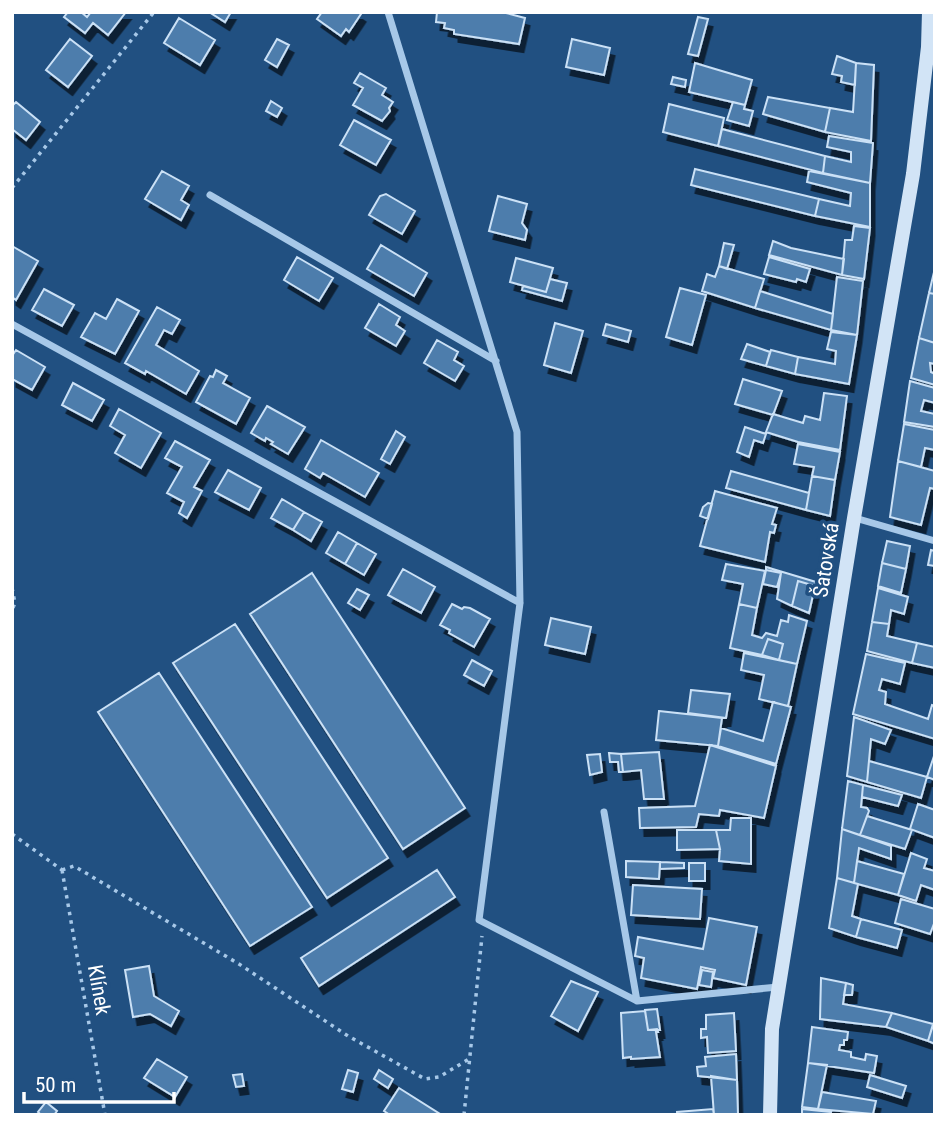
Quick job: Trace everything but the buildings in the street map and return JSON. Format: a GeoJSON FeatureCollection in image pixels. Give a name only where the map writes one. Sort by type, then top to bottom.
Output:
{"type":"FeatureCollection","features":[{"type":"Feature","properties":{"kind":"main road","name":"Šatovská"},"geometry":{"type":"LineString","coordinates":[[770,1115],[772,1029],[778,987],[913,174],[928,47],[929,12]]}},
{"type":"Feature","properties":{"kind":"street"},"geometry":{"type":"LineString","coordinates":[[388,12],[517,432],[520,603],[479,919],[637,1000],[778,987]]}},
{"type":"Feature","properties":{"kind":"street"},"geometry":{"type":"LineString","coordinates":[[210,195],[496,361]]}},
{"type":"Feature","properties":{"kind":"street"},"geometry":{"type":"LineString","coordinates":[[12,324],[520,603]]}},
{"type":"Feature","properties":{"kind":"street"},"geometry":{"type":"LineString","coordinates":[[854,517],[935,541]]}},
{"type":"Feature","properties":{"kind":"street"},"geometry":{"type":"LineString","coordinates":[[604,812],[637,1000]]}},
{"type":"Feature","properties":{"kind":"path"},"geometry":{"type":"LineString","coordinates":[[12,188],[154,12]]}},
{"type":"Feature","properties":{"kind":"path"},"geometry":{"type":"LineString","coordinates":[[12,588],[15,603],[12,610]]}},
{"type":"Feature","properties":{"kind":"path"},"geometry":{"type":"LineString","coordinates":[[12,834],[62,870],[74,866],[239,964],[348,1036],[425,1079],[439,1077],[470,1059]]}},
{"type":"Feature","properties":{"kind":"path","name":"Klínek"},"geometry":{"type":"LineString","coordinates":[[62,870],[105,1115]]}},
{"type":"Feature","properties":{"kind":"path"},"geometry":{"type":"LineString","coordinates":[[464,1115],[484,922]]}}]}
